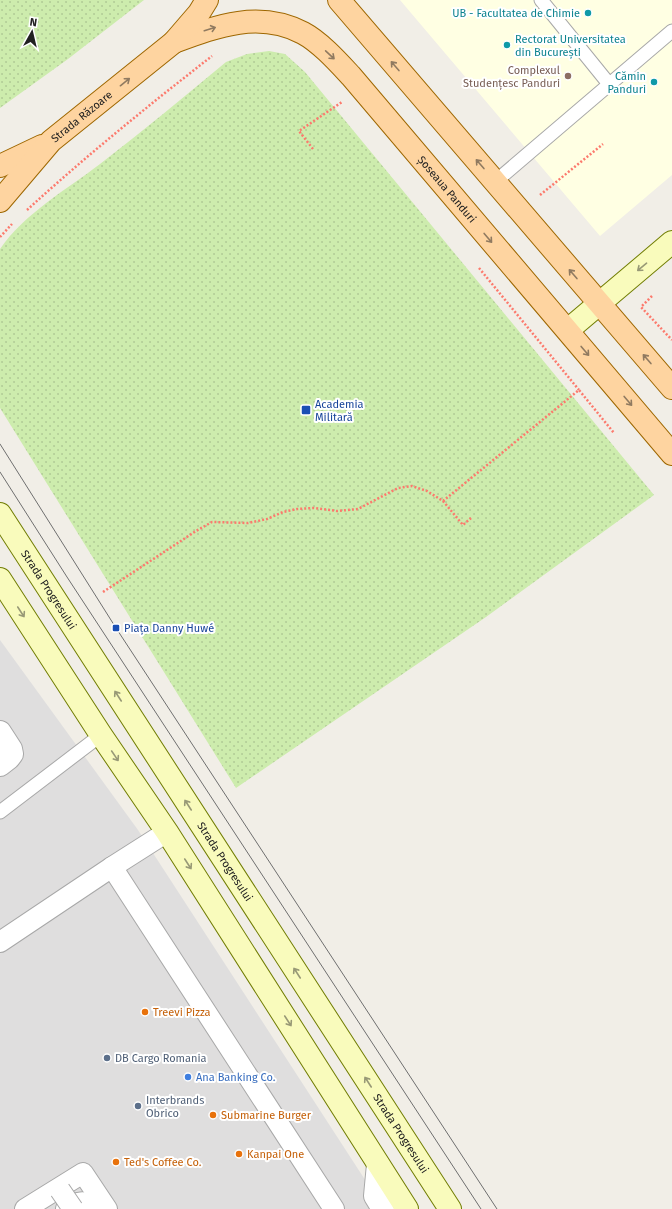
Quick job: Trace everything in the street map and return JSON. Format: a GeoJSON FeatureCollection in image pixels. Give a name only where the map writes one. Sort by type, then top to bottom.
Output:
{"type":"FeatureCollection","features":[{"type":"Feature","properties":{"kind":"main road"},"geometry":{"type":"LineString","coordinates":[[174,42],[199,13],[207,0]]}},
{"type":"Feature","properties":{"kind":"main road"},"geometry":{"type":"LineString","coordinates":[[339,0],[672,388]]}},
{"type":"Feature","properties":{"kind":"main road","name":"Șoseaua Panduri"},"geometry":{"type":"LineString","coordinates":[[174,42],[210,28],[236,22],[260,21],[282,24],[305,34],[329,54],[351,76],[672,454]]}},
{"type":"Feature","properties":{"kind":"main road","name":"Strada Răzoare"},"geometry":{"type":"LineString","coordinates":[[0,202],[51,142],[174,42]]}},
{"type":"Feature","properties":{"kind":"main road"},"geometry":{"type":"LineString","coordinates":[[0,166],[51,142]]}},
{"type":"Feature","properties":{"kind":"main road"},"geometry":{"type":"LineString","coordinates":[[568,330],[672,242]]}},
{"type":"Feature","properties":{"kind":"main road","name":"Strada Progresului"},"geometry":{"type":"LineString","coordinates":[[0,514],[450,1209]]}},
{"type":"Feature","properties":{"kind":"main road"},"geometry":{"type":"LineString","coordinates":[[0,579],[101,735],[167,832],[407,1209]]}},
{"type":"Feature","properties":{"kind":"street"},"geometry":{"type":"LineString","coordinates":[[0,732],[11,749],[12,754],[0,765]]}},
{"type":"Feature","properties":{"kind":"street"},"geometry":{"type":"LineString","coordinates":[[0,942],[167,832]]}},
{"type":"Feature","properties":{"kind":"street"},"geometry":{"type":"LineString","coordinates":[[112,867],[334,1209]]}},
{"type":"Feature","properties":{"kind":"street"},"geometry":{"type":"LineString","coordinates":[[378,1164],[375,1196],[383,1209]]}},
{"type":"Feature","properties":{"kind":"street"},"geometry":{"type":"LineString","coordinates":[[25,1209],[62,1195],[83,1173],[107,1209]]}},
{"type":"Feature","properties":{"kind":"street"},"geometry":{"type":"LineString","coordinates":[[62,1195],[73,1209]]}},
{"type":"Feature","properties":{"kind":"street"},"geometry":{"type":"LineString","coordinates":[[62,1195],[78,1204],[84,1203],[94,1209]]}},
{"type":"Feature","properties":{"kind":"lane"},"geometry":{"type":"LineString","coordinates":[[541,0],[609,84]]}},
{"type":"Feature","properties":{"kind":"lane"},"geometry":{"type":"LineString","coordinates":[[495,182],[672,31]]}},
{"type":"Feature","properties":{"kind":"lane"},"geometry":{"type":"LineString","coordinates":[[0,812],[101,735]]}},
{"type":"Feature","properties":{"kind":"path"},"geometry":{"type":"LineString","coordinates":[[24,212],[166,92],[213,55]]}},
{"type":"Feature","properties":{"kind":"path"},"geometry":{"type":"LineString","coordinates":[[313,149],[299,131],[342,102],[337,96]]}},
{"type":"Feature","properties":{"kind":"path"},"geometry":{"type":"LineString","coordinates":[[520,212],[603,144]]}},
{"type":"Feature","properties":{"kind":"path"},"geometry":{"type":"LineString","coordinates":[[0,237],[13,223]]}},
{"type":"Feature","properties":{"kind":"path"},"geometry":{"type":"LineString","coordinates":[[652,296],[641,307],[672,340]]}},
{"type":"Feature","properties":{"kind":"path"},"geometry":{"type":"LineString","coordinates":[[443,501],[579,390],[614,433]]}},
{"type":"Feature","properties":{"kind":"path"},"geometry":{"type":"LineString","coordinates":[[103,592],[212,522],[248,523],[267,519],[284,512],[314,508],[338,511],[358,509],[398,488],[412,486],[427,491],[443,501],[463,525],[471,518]]}},
{"type":"Feature","properties":{"kind":"shaded area","name":"Complexul Studențesc Panduri"},"geometry":{"type":"Polygon","coordinates":[[[400,0],[672,0],[672,175],[600,236],[400,0]]]}},
{"type":"Feature","properties":{"kind":"shaded area"},"geometry":{"type":"Polygon","coordinates":[[[0,640],[138,830],[384,1209],[0,1209],[0,640]]]}},
{"type":"Feature","properties":{"kind":"green space"},"geometry":{"type":"Polygon","coordinates":[[[0,0],[144,0],[68,59],[0,108],[0,0]]]}},
{"type":"Feature","properties":{"kind":"green space"},"geometry":{"type":"Polygon","coordinates":[[[269,51],[285,54],[305,72],[654,495],[486,617],[236,788],[0,408],[0,249],[21,224],[34,213],[116,152],[226,62],[247,54],[269,51]]]}},
{"type":"Feature","properties":{"kind":"tram line"},"geometry":{"type":"LineString","coordinates":[[0,444],[116,628],[497,1209]]}},
{"type":"Feature","properties":{"kind":"tram line"},"geometry":{"type":"LineString","coordinates":[[0,472],[67,577],[481,1209]]}},
{"type":"Feature","properties":{"kind":"place","name":"UB - Facultatea de Chimie"},"geometry":{"type":"Point","coordinates":[588,13]}},
{"type":"Feature","properties":{"kind":"place","name":"Rectorat Universitatea din București"},"geometry":{"type":"Point","coordinates":[507,45]}},
{"type":"Feature","properties":{"kind":"place","name":"Complexul Studențesc Panduri"},"geometry":{"type":"Point","coordinates":[568,76]}},
{"type":"Feature","properties":{"kind":"place","name":"Cămin Panduri"},"geometry":{"type":"Point","coordinates":[654,82]}},
{"type":"Feature","properties":{"kind":"place","name":"Academia Militară"},"geometry":{"type":"Point","coordinates":[306,410]}},
{"type":"Feature","properties":{"kind":"place","name":"Piața Danny Huwé"},"geometry":{"type":"Point","coordinates":[116,628]}},
{"type":"Feature","properties":{"kind":"place","name":"Treevi Pizza"},"geometry":{"type":"Point","coordinates":[145,1012]}},
{"type":"Feature","properties":{"kind":"place","name":"DB Cargo Romania"},"geometry":{"type":"Point","coordinates":[107,1058]}},
{"type":"Feature","properties":{"kind":"place","name":"Ana Banking Co."},"geometry":{"type":"Point","coordinates":[188,1077]}},
{"type":"Feature","properties":{"kind":"place","name":"Interbrands Obrico"},"geometry":{"type":"Point","coordinates":[138,1106]}},
{"type":"Feature","properties":{"kind":"place","name":"Submarine Burger"},"geometry":{"type":"Point","coordinates":[213,1115]}},
{"type":"Feature","properties":{"kind":"place","name":"Kanpai One"},"geometry":{"type":"Point","coordinates":[239,1154]}},
{"type":"Feature","properties":{"kind":"place","name":"Ted's Coffee Co."},"geometry":{"type":"Point","coordinates":[116,1162]}}]}
